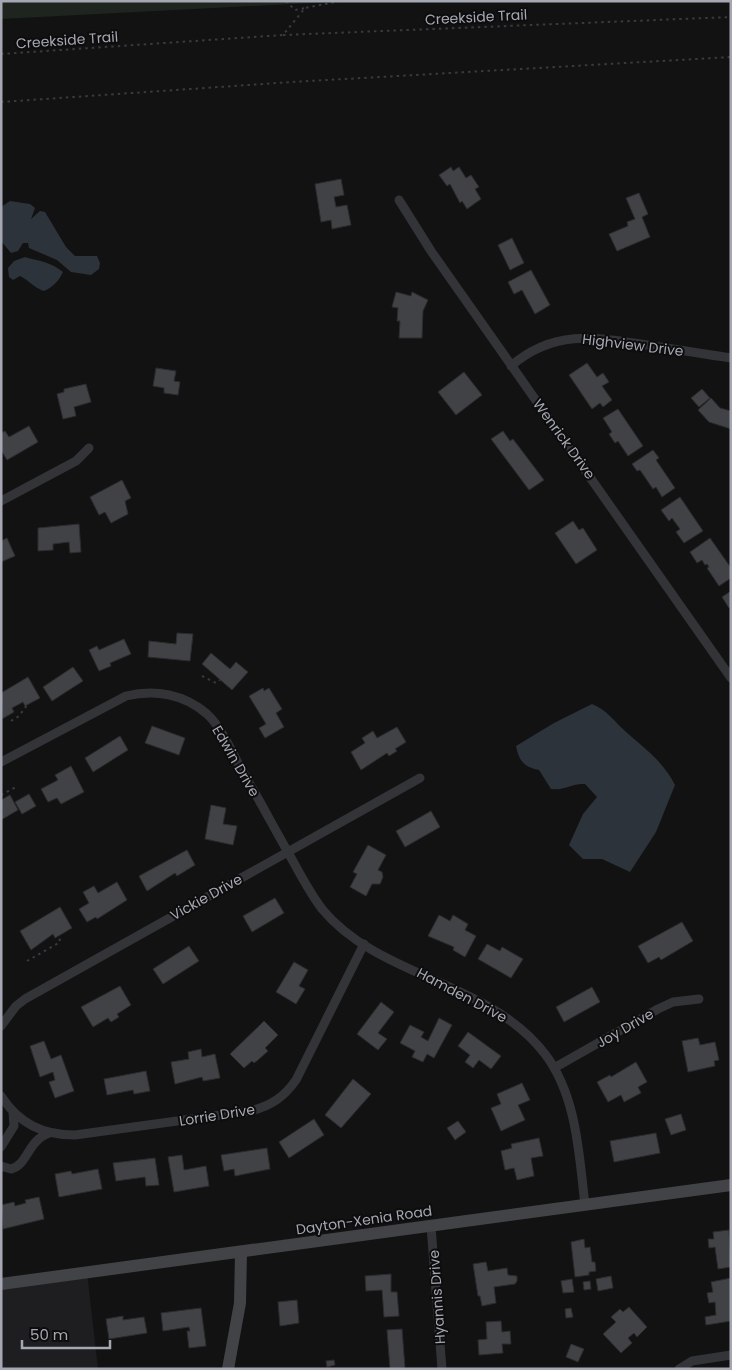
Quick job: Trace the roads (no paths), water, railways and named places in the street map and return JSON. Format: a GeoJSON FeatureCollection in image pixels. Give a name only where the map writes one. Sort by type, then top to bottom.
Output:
{"type":"FeatureCollection","features":[{"type":"Feature","properties":{"kind":"main road","name":"Dayton-Xenia Road"},"geometry":{"type":"LineString","coordinates":[[1,1284],[731,1185]]}},
{"type":"Feature","properties":{"kind":"main road"},"geometry":{"type":"LineString","coordinates":[[228,1369],[238,1317],[241,1252]]}},
{"type":"Feature","properties":{"kind":"street","name":"Wenrick Drive"},"geometry":{"type":"LineString","coordinates":[[399,200],[431,251],[731,678]]}},
{"type":"Feature","properties":{"kind":"street","name":"Highview Drive"},"geometry":{"type":"LineString","coordinates":[[511,366],[527,354],[545,345],[583,337],[731,358]]}},
{"type":"Feature","properties":{"kind":"street"},"geometry":{"type":"LineString","coordinates":[[1,501],[76,462],[89,448]]}},
{"type":"Feature","properties":{"kind":"street","name":"Edwin Drive"},"geometry":{"type":"LineString","coordinates":[[1,762],[30,749],[126,696],[154,692],[179,697],[194,704],[218,727],[288,852]]}},
{"type":"Feature","properties":{"kind":"street","name":"Vickie Drive"},"geometry":{"type":"LineString","coordinates":[[1,1026],[16,1006],[25,999],[420,778]]}},
{"type":"Feature","properties":{"kind":"street","name":"Hamden Drive"},"geometry":{"type":"LineString","coordinates":[[288,852],[323,909],[346,932],[364,944],[500,1012],[531,1038],[554,1068],[568,1101],[586,1205]]}},
{"type":"Feature","properties":{"kind":"street","name":"Lorrie Drive"},"geometry":{"type":"LineString","coordinates":[[13,1112],[30,1126],[49,1133],[75,1135],[250,1111],[268,1106],[286,1093],[296,1080],[364,944]]}},
{"type":"Feature","properties":{"kind":"street","name":"Joy Drive"},"geometry":{"type":"LineString","coordinates":[[554,1068],[658,1009],[673,1002],[699,998]]}},
{"type":"Feature","properties":{"kind":"street"},"geometry":{"type":"LineString","coordinates":[[1,1096],[13,1112],[14,1126],[1,1147]]}},
{"type":"Feature","properties":{"kind":"street"},"geometry":{"type":"LineString","coordinates":[[1,1166],[11,1169],[20,1165],[34,1142],[49,1133]]}},
{"type":"Feature","properties":{"kind":"street","name":"Hyannis Drive"},"geometry":{"type":"LineString","coordinates":[[431,1226],[442,1369]]}},
{"type":"Feature","properties":{"kind":"street"},"geometry":{"type":"LineString","coordinates":[[679,1369],[692,1361],[731,1355]]}}]}
